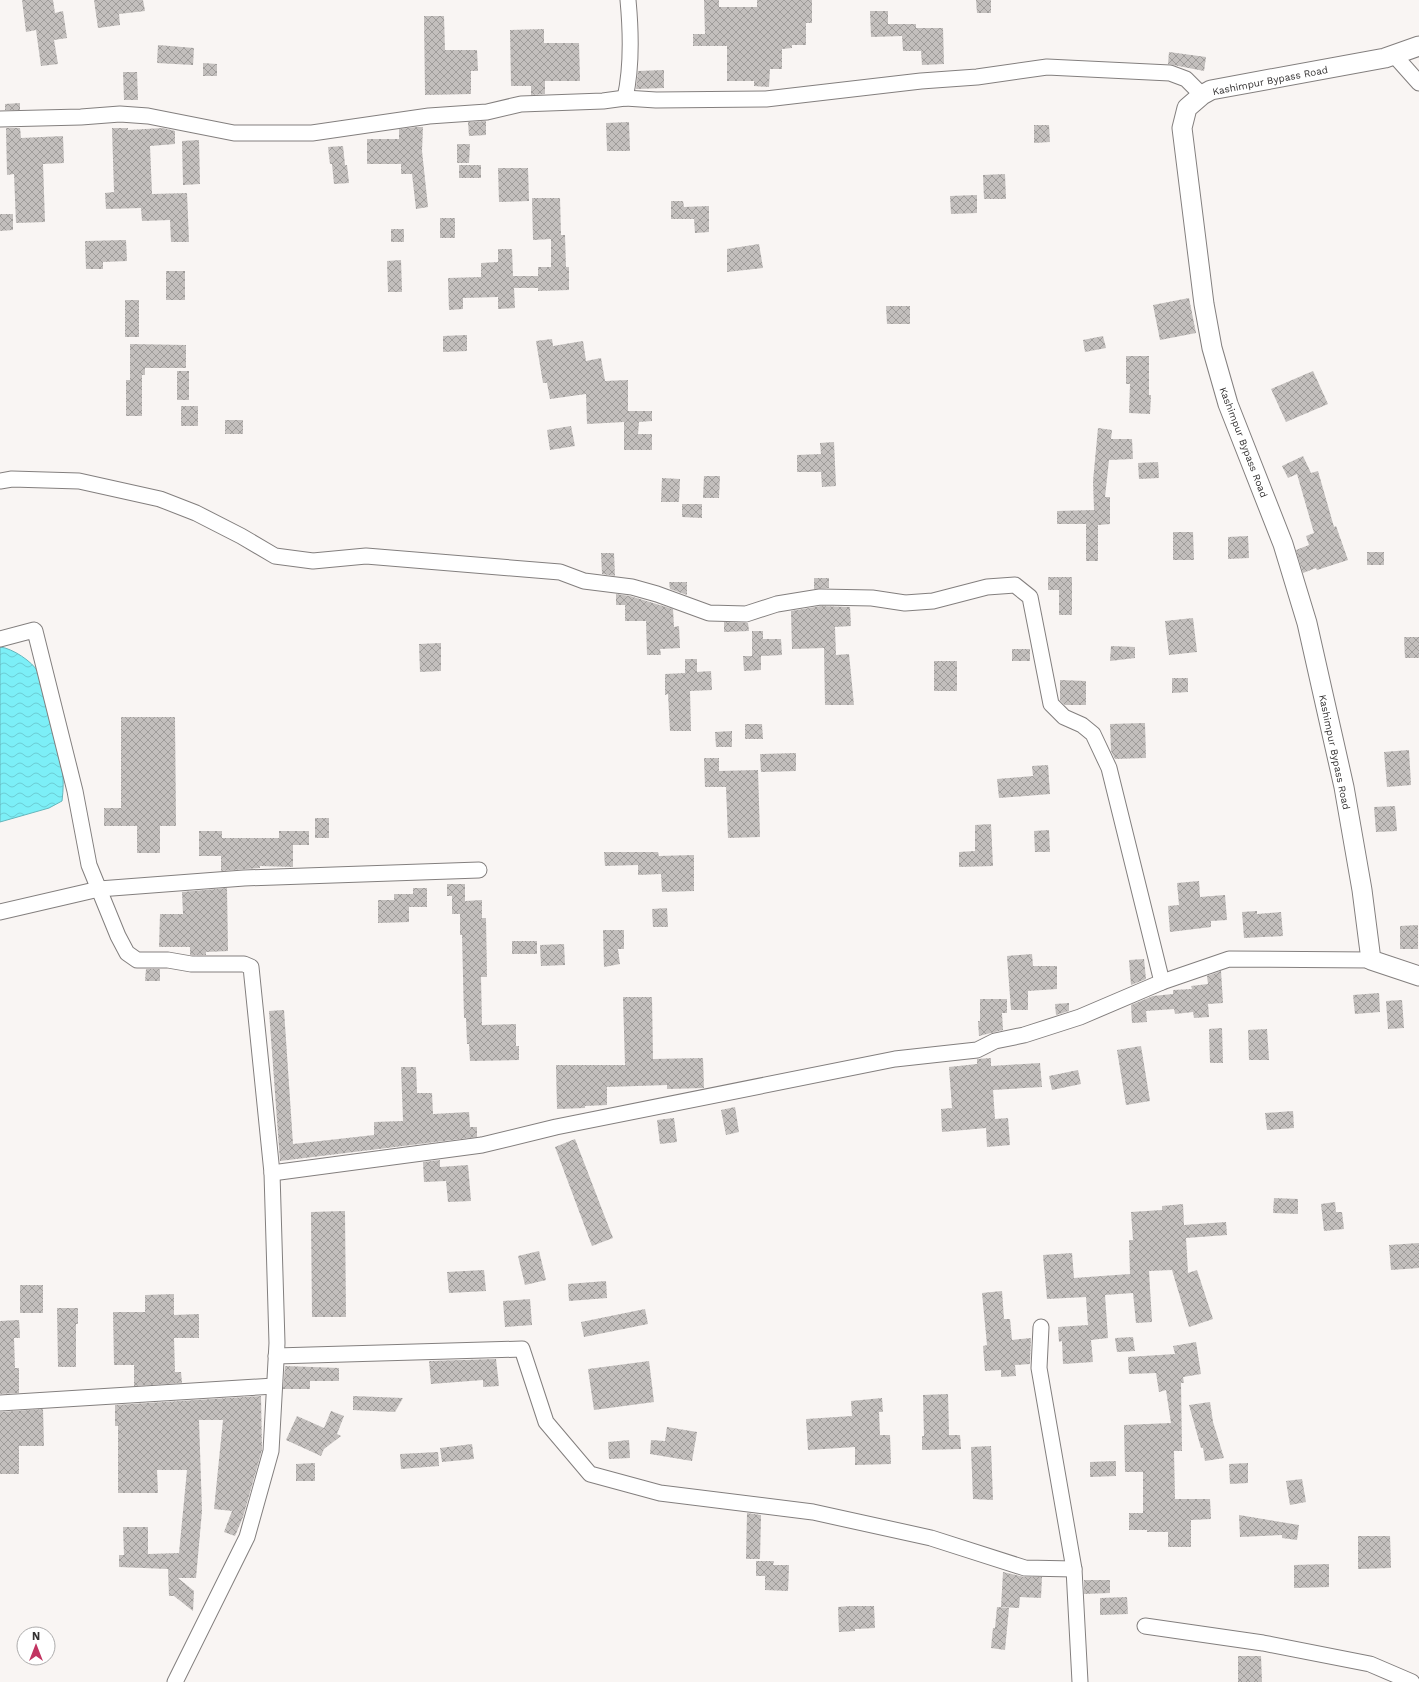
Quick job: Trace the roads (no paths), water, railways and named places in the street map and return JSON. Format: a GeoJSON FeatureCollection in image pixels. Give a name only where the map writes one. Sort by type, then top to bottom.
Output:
{"type":"FeatureCollection","features":[{"type":"Feature","properties":{"kind":"main road","name":"Kashimpur Bypass Road"},"geometry":{"type":"LineString","coordinates":[[1371,960],[1362,890],[1344,788],[1307,623],[1283,544],[1228,404],[1212,348],[1204,304],[1182,128],[1187,108],[1207,92],[1389,57],[1419,46]]}},
{"type":"Feature","properties":{"kind":"main road"},"geometry":{"type":"LineString","coordinates":[[1371,960],[1419,976]]}},
{"type":"Feature","properties":{"kind":"street"},"geometry":{"type":"LineString","coordinates":[[625,98],[628,86],[629,61],[630,24],[628,0]]}},
{"type":"Feature","properties":{"kind":"street"},"geometry":{"type":"LineString","coordinates":[[1389,57],[1419,84]]}},
{"type":"Feature","properties":{"kind":"street"},"geometry":{"type":"LineString","coordinates":[[0,119],[81,117],[120,114],[148,116],[234,133],[312,133],[429,116],[487,112],[521,104],[603,101],[625,98],[656,100],[766,99],[921,81],[977,77],[1047,67],[1170,73],[1186,79],[1207,92]]}},
{"type":"Feature","properties":{"kind":"street"},"geometry":{"type":"LineString","coordinates":[[0,481],[12,478],[80,481],[160,499],[196,513],[241,536],[275,556],[313,561],[366,556],[560,572],[584,581],[632,587],[657,594],[709,613],[746,614],[777,604],[820,598],[872,598],[905,604],[933,602],[987,587],[1015,585],[1030,597],[1051,704],[1064,717],[1082,725],[1093,734],[1109,768],[1162,982]]}},
{"type":"Feature","properties":{"kind":"street"},"geometry":{"type":"LineString","coordinates":[[0,639],[35,631],[75,791],[89,864],[126,953],[137,960],[168,960],[191,964],[244,964],[251,967],[272,1173],[276,1356],[271,1450],[247,1537],[175,1682]]}},
{"type":"Feature","properties":{"kind":"street"},"geometry":{"type":"LineString","coordinates":[[0,912],[99,889],[244,878],[480,870]]}},
{"type":"Feature","properties":{"kind":"street"},"geometry":{"type":"LineString","coordinates":[[272,1173],[482,1145],[556,1127],[895,1059],[977,1050],[995,1041],[1024,1035],[1080,1017],[1162,982],[1229,959],[1371,960]]}},
{"type":"Feature","properties":{"kind":"street"},"geometry":{"type":"LineString","coordinates":[[1041,1327],[1039,1368],[1074,1569],[1080,1682]]}},
{"type":"Feature","properties":{"kind":"street"},"geometry":{"type":"LineString","coordinates":[[276,1356],[522,1349],[546,1422],[590,1474],[660,1493],[813,1512],[931,1538],[1025,1568],[1074,1569]]}},
{"type":"Feature","properties":{"kind":"street"},"geometry":{"type":"LineString","coordinates":[[0,1403],[274,1386]]}},
{"type":"Feature","properties":{"kind":"street"},"geometry":{"type":"LineString","coordinates":[[1145,1626],[1263,1643],[1370,1664],[1412,1682]]}},
{"type":"Feature","properties":{"kind":"water"},"geometry":{"type":"Polygon","coordinates":[[[0,647],[22,656],[32,664],[38,672],[57,736],[63,785],[62,801],[49,808],[0,822],[0,647]]]}}]}
